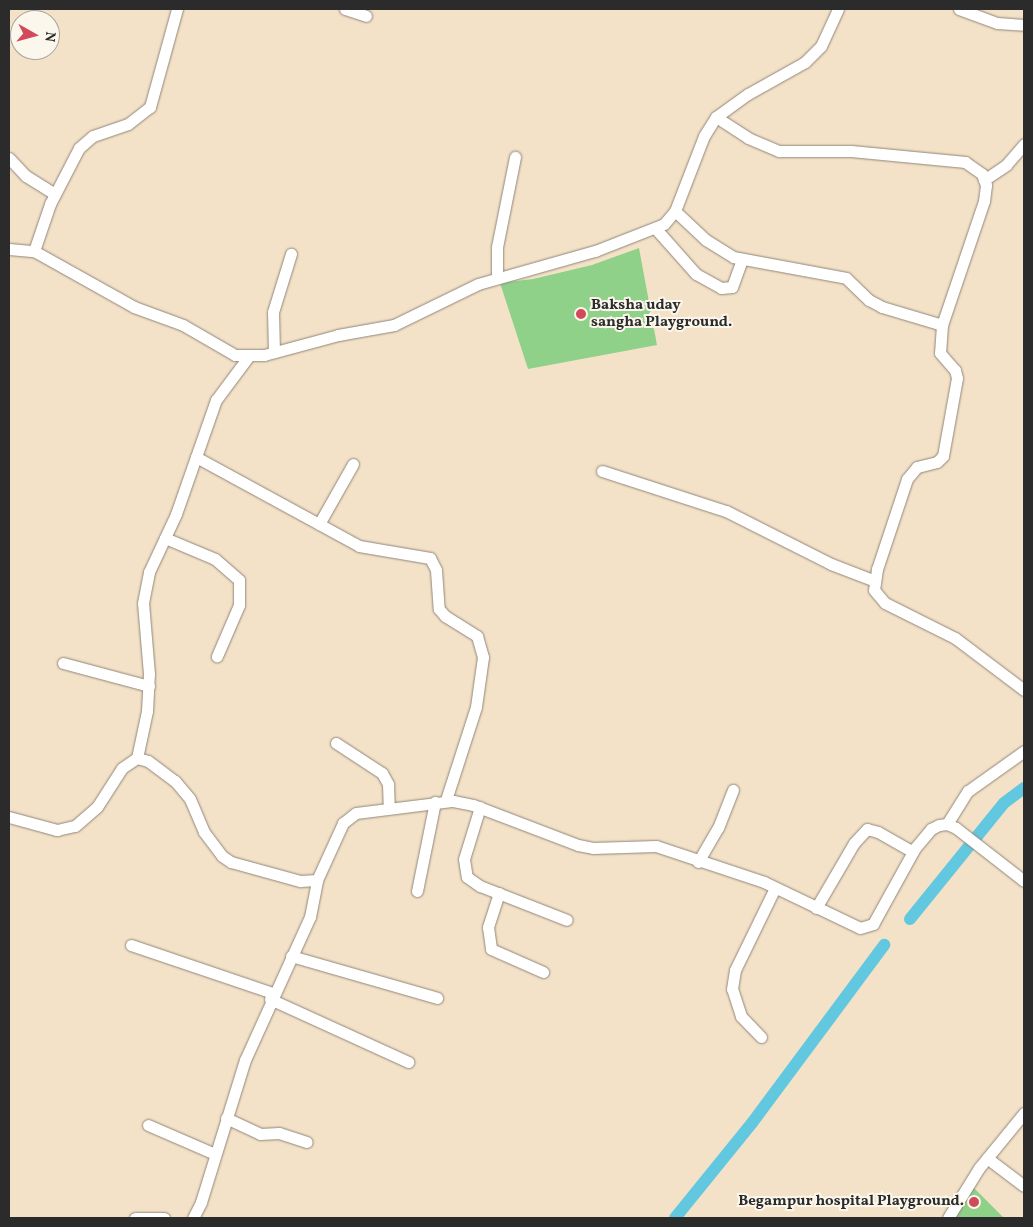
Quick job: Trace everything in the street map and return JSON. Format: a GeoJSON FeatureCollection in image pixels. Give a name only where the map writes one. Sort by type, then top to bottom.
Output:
{"type":"FeatureCollection","features":[{"type":"Feature","properties":{"kind":"street"},"geometry":{"type":"LineString","coordinates":[[34,251],[55,194],[73,157],[87,140],[101,132],[128,124],[150,107],[177,9]]}},
{"type":"Feature","properties":{"kind":"street"},"geometry":{"type":"LineString","coordinates":[[346,9],[366,16]]}},
{"type":"Feature","properties":{"kind":"street"},"geometry":{"type":"LineString","coordinates":[[9,249],[34,251],[134,307],[183,325],[224,352],[248,357],[338,335],[394,325],[497,278],[531,271],[656,229],[675,211],[704,136],[716,117],[748,94],[805,62],[821,46],[838,9]]}},
{"type":"Feature","properties":{"kind":"street"},"geometry":{"type":"LineString","coordinates":[[959,9],[997,22],[1024,25]]}},
{"type":"Feature","properties":{"kind":"street"},"geometry":{"type":"LineString","coordinates":[[716,117],[748,138],[779,150],[851,151],[965,162],[974,166],[984,180],[984,201],[974,237],[942,325],[940,353],[955,370],[958,378],[943,456],[937,462],[918,467],[907,479],[875,581],[874,590],[885,603],[955,638],[1024,690]]}},
{"type":"Feature","properties":{"kind":"street"},"geometry":{"type":"LineString","coordinates":[[984,180],[1006,165],[1024,144]]}},
{"type":"Feature","properties":{"kind":"street"},"geometry":{"type":"LineString","coordinates":[[497,278],[497,247],[515,157]]}},
{"type":"Feature","properties":{"kind":"street"},"geometry":{"type":"LineString","coordinates":[[9,158],[26,176],[55,194]]}},
{"type":"Feature","properties":{"kind":"street"},"geometry":{"type":"LineString","coordinates":[[675,211],[706,240],[742,260],[846,278],[869,300],[882,307],[942,325]]}},
{"type":"Feature","properties":{"kind":"street"},"geometry":{"type":"LineString","coordinates":[[656,229],[696,274],[721,288],[732,287],[742,260]]}},
{"type":"Feature","properties":{"kind":"street"},"geometry":{"type":"LineString","coordinates":[[274,352],[273,312],[291,254]]}},
{"type":"Feature","properties":{"kind":"street"},"geometry":{"type":"LineString","coordinates":[[9,817],[57,830],[75,826],[97,807],[122,768],[137,758],[147,711],[149,686],[143,603],[149,572],[165,538],[216,400],[248,357]]}},
{"type":"Feature","properties":{"kind":"street"},"geometry":{"type":"LineString","coordinates":[[196,457],[359,546],[430,558],[436,570],[439,609],[480,640],[484,657],[480,690],[440,801],[417,891]]}},
{"type":"Feature","properties":{"kind":"street"},"geometry":{"type":"LineString","coordinates":[[319,524],[352,464]]}},
{"type":"Feature","properties":{"kind":"street"},"geometry":{"type":"LineString","coordinates":[[602,471],[726,511],[831,564],[875,581]]}},
{"type":"Feature","properties":{"kind":"street"},"geometry":{"type":"LineString","coordinates":[[165,538],[215,559],[239,580],[239,605],[217,656]]}},
{"type":"Feature","properties":{"kind":"street"},"geometry":{"type":"LineString","coordinates":[[63,663],[149,686]]}},
{"type":"Feature","properties":{"kind":"street"},"geometry":{"type":"LineString","coordinates":[[336,743],[382,773],[388,784],[389,808]]}},
{"type":"Feature","properties":{"kind":"street"},"geometry":{"type":"LineString","coordinates":[[952,826],[968,791],[1024,751]]}},
{"type":"Feature","properties":{"kind":"street"},"geometry":{"type":"LineString","coordinates":[[137,758],[148,762],[175,781],[190,799],[204,832],[222,856],[231,862],[300,881],[317,880]]}},
{"type":"Feature","properties":{"kind":"street"},"geometry":{"type":"LineString","coordinates":[[698,862],[718,828],[733,790]]}},
{"type":"Feature","properties":{"kind":"street"},"geometry":{"type":"LineString","coordinates":[[192,1218],[201,1202],[245,1060],[272,996],[310,917],[317,880],[348,817],[389,808],[440,801],[480,807],[578,845],[593,848],[656,846],[775,888],[852,927],[868,928],[913,852],[931,829],[952,826],[981,844],[1024,881]]}},
{"type":"Feature","properties":{"kind":"street"},"geometry":{"type":"LineString","coordinates":[[480,807],[464,859],[464,871],[480,886],[567,920]]}},
{"type":"Feature","properties":{"kind":"street"},"geometry":{"type":"LineString","coordinates":[[816,908],[854,843],[867,829],[878,832],[913,852]]}},
{"type":"Feature","properties":{"kind":"street"},"geometry":{"type":"LineString","coordinates":[[761,1037],[741,1016],[732,989],[735,970],[775,888]]}},
{"type":"Feature","properties":{"kind":"street"},"geometry":{"type":"LineString","coordinates":[[499,893],[488,927],[490,950],[543,972]]}},
{"type":"Feature","properties":{"kind":"street"},"geometry":{"type":"LineString","coordinates":[[131,945],[272,996],[408,1062]]}},
{"type":"Feature","properties":{"kind":"street"},"geometry":{"type":"LineString","coordinates":[[292,956],[437,998]]}},
{"type":"Feature","properties":{"kind":"street"},"geometry":{"type":"LineString","coordinates":[[948,1218],[987,1158],[1023,1116]]}},
{"type":"Feature","properties":{"kind":"street"},"geometry":{"type":"LineString","coordinates":[[226,1118],[260,1134],[279,1133],[307,1142]]}},
{"type":"Feature","properties":{"kind":"street"},"geometry":{"type":"LineString","coordinates":[[148,1125],[215,1154]]}},
{"type":"Feature","properties":{"kind":"street"},"geometry":{"type":"LineString","coordinates":[[987,1158],[1024,1186]]}},
{"type":"Feature","properties":{"kind":"street"},"geometry":{"type":"LineString","coordinates":[[135,1218],[164,1218]]}},
{"type":"Feature","properties":{"kind":"green space","name":"Baksha uday sangha Playground."},"geometry":{"type":"Polygon","coordinates":[[[639,248],[657,345],[528,369],[500,283],[533,279],[592,265],[639,248]]]}},
{"type":"Feature","properties":{"kind":"green space","name":"Begampur hospital Playground."},"geometry":{"type":"Polygon","coordinates":[[[972,1186],[1004,1218],[948,1218],[972,1186]]]}},
{"type":"Feature","properties":{"kind":"waterway"},"geometry":{"type":"LineString","coordinates":[[910,919],[1004,803],[1024,788]]}},
{"type":"Feature","properties":{"kind":"waterway"},"geometry":{"type":"LineString","coordinates":[[675,1218],[752,1123],[884,945]]}},
{"type":"Feature","properties":{"kind":"place","name":"Baksha uday sangha Playground."},"geometry":{"type":"Point","coordinates":[581,314]}},
{"type":"Feature","properties":{"kind":"place","name":"Begampur hospital Playground."},"geometry":{"type":"Point","coordinates":[974,1202]}}]}
